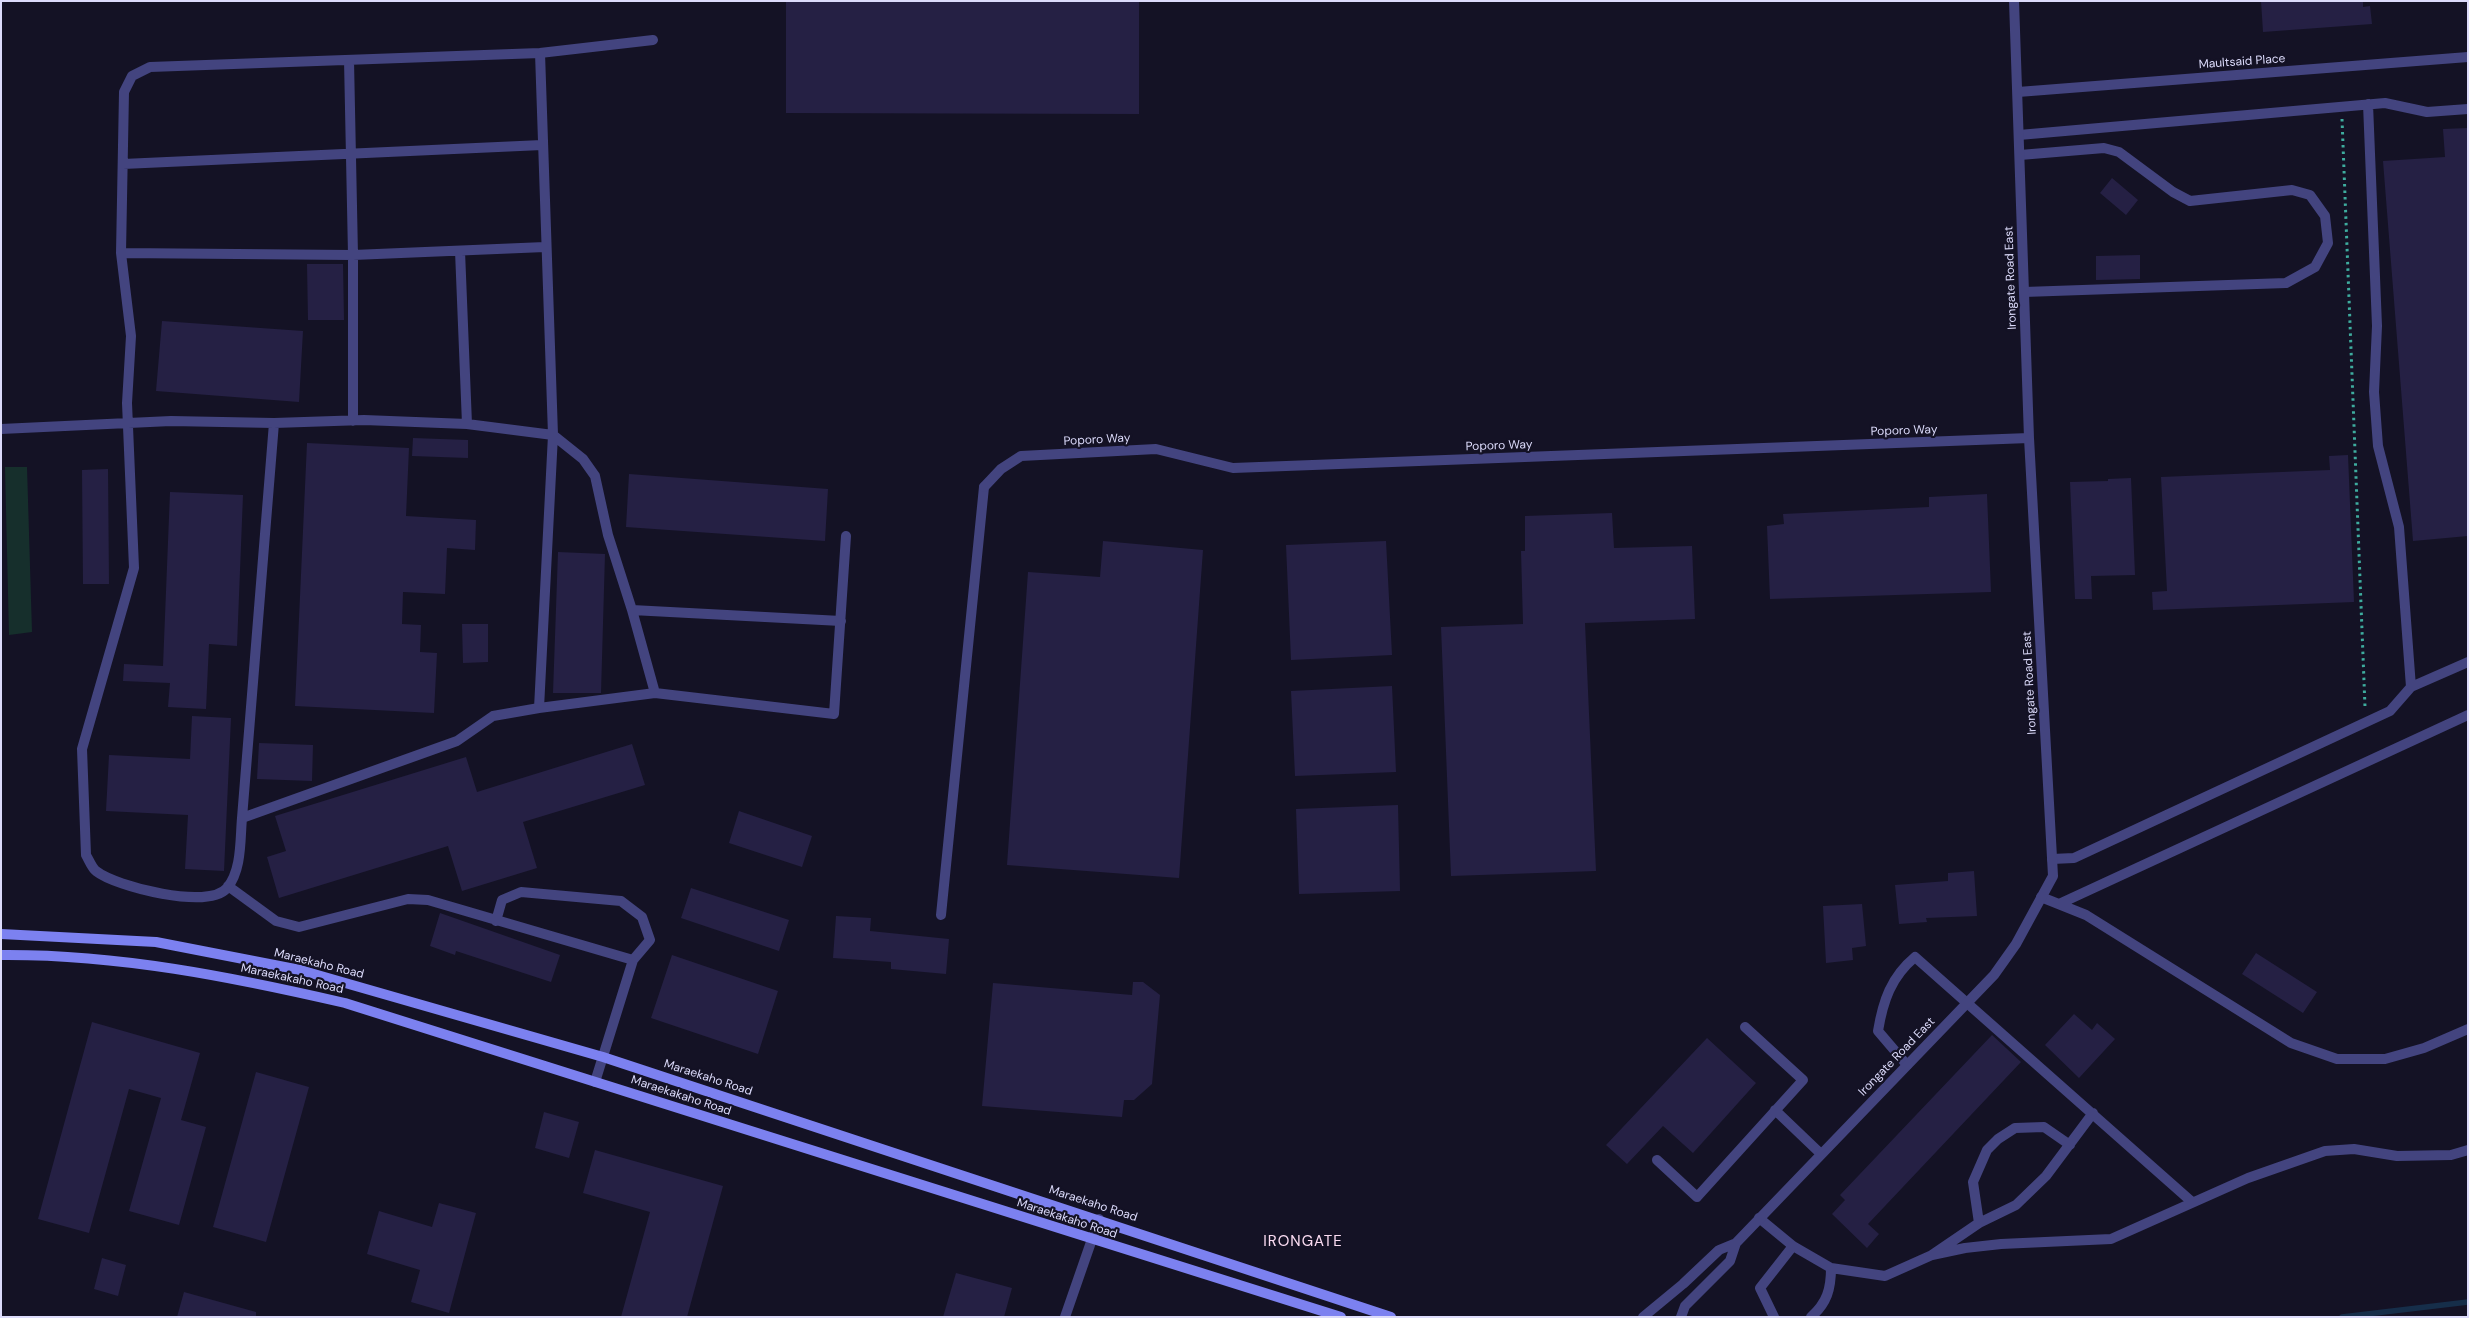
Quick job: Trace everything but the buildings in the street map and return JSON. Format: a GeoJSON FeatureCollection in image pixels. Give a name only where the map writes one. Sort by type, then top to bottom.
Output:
{"type":"FeatureCollection","features":[{"type":"Feature","properties":{"kind":"main road","name":"Maraekaho Road"},"geometry":{"type":"LineString","coordinates":[[1,934],[156,942],[300,970],[603,1057],[1391,1317]]}},
{"type":"Feature","properties":{"kind":"main road","name":"Maraekakaho Road"},"geometry":{"type":"LineString","coordinates":[[1,955],[54,955],[163,966],[277,987],[345,1003],[1091,1240],[1341,1317]]}},
{"type":"Feature","properties":{"kind":"street","name":"Irongate Road East"},"geometry":{"type":"LineString","coordinates":[[1736,1244],[1994,975],[2016,944],[2053,876],[2029,438],[2014,1]]}},
{"type":"Feature","properties":{"kind":"street"},"geometry":{"type":"LineString","coordinates":[[274,423],[236,874],[226,890],[205,898],[168,895],[112,880],[95,870],[86,855],[82,749],[134,568],[128,422],[132,336],[121,253],[124,92],[132,76],[150,67],[540,53],[653,40]]}},
{"type":"Feature","properties":{"kind":"street"},"geometry":{"type":"LineString","coordinates":[[539,708],[553,435],[545,247],[540,53]]}},
{"type":"Feature","properties":{"kind":"street","name":"Maultsaid Place"},"geometry":{"type":"LineString","coordinates":[[2018,92],[2468,57]]}},
{"type":"Feature","properties":{"kind":"street"},"geometry":{"type":"LineString","coordinates":[[349,60],[354,421]]}},
{"type":"Feature","properties":{"kind":"street"},"geometry":{"type":"LineString","coordinates":[[2019,135],[2385,103],[2427,112],[2468,109]]}},
{"type":"Feature","properties":{"kind":"street"},"geometry":{"type":"LineString","coordinates":[[2368,104],[2377,326],[2374,392],[2378,446],[2400,527],[2411,687]]}},
{"type":"Feature","properties":{"kind":"street"},"geometry":{"type":"LineString","coordinates":[[123,164],[542,145]]}},
{"type":"Feature","properties":{"kind":"street"},"geometry":{"type":"LineString","coordinates":[[2020,155],[2104,148],[2119,152],[2173,192],[2190,201],[2292,190],[2310,195],[2325,216],[2328,242],[2315,267],[2286,283],[2024,292]]}},
{"type":"Feature","properties":{"kind":"street"},"geometry":{"type":"LineString","coordinates":[[121,253],[353,255],[545,247]]}},
{"type":"Feature","properties":{"kind":"street"},"geometry":{"type":"LineString","coordinates":[[460,251],[467,424]]}},
{"type":"Feature","properties":{"kind":"street"},"geometry":{"type":"LineString","coordinates":[[1,429],[171,420],[274,423],[354,421],[467,424],[553,435],[583,459],[594,476],[608,535],[632,610],[654,693]]}},
{"type":"Feature","properties":{"kind":"street","name":"Poporo Way"},"geometry":{"type":"LineString","coordinates":[[941,915],[984,487],[1001,469],[1021,456],[1156,449],[1233,468],[2029,438]]}},
{"type":"Feature","properties":{"kind":"street"},"geometry":{"type":"LineString","coordinates":[[242,818],[457,741],[493,716],[654,693],[834,714],[846,536]]}},
{"type":"Feature","properties":{"kind":"street"},"geometry":{"type":"LineString","coordinates":[[632,610],[841,621]]}},
{"type":"Feature","properties":{"kind":"street"},"geometry":{"type":"LineString","coordinates":[[2052,859],[2074,858],[2390,711],[2411,687],[2468,662]]}},
{"type":"Feature","properties":{"kind":"street"},"geometry":{"type":"LineString","coordinates":[[2059,904],[2468,715]]}},
{"type":"Feature","properties":{"kind":"street"},"geometry":{"type":"LineString","coordinates":[[228,886],[276,921],[299,927],[408,898],[428,900],[633,960]]}},
{"type":"Feature","properties":{"kind":"street"},"geometry":{"type":"LineString","coordinates":[[496,921],[502,900],[521,892],[621,901],[642,917],[650,940],[633,960],[595,1082]]}},
{"type":"Feature","properties":{"kind":"street"},"geometry":{"type":"LineString","coordinates":[[2041,897],[2086,915],[2290,1043],[2337,1059],[2385,1059],[2424,1048],[2468,1029]]}},
{"type":"Feature","properties":{"kind":"street"},"geometry":{"type":"LineString","coordinates":[[1907,1065],[1878,1031],[1888,989],[1906,964],[1915,957],[2192,1202]]}},
{"type":"Feature","properties":{"kind":"street"},"geometry":{"type":"LineString","coordinates":[[1657,1160],[1697,1196],[1803,1080],[1745,1027]]}},
{"type":"Feature","properties":{"kind":"street"},"geometry":{"type":"LineString","coordinates":[[1776,1110],[1822,1154]]}},
{"type":"Feature","properties":{"kind":"street"},"geometry":{"type":"LineString","coordinates":[[1759,1218],[1793,1246],[1831,1268],[1886,1276],[1932,1255],[1978,1223],[2016,1205],[2046,1176],[2093,1113]]}},
{"type":"Feature","properties":{"kind":"street"},"geometry":{"type":"LineString","coordinates":[[1978,1223],[1973,1182],[1986,1150],[1998,1139],[2014,1128],[2044,1126],[2070,1146]]}},
{"type":"Feature","properties":{"kind":"street"},"geometry":{"type":"LineString","coordinates":[[1932,1255],[1965,1248],[2001,1244],[2110,1239],[2129,1233],[2192,1202],[2248,1178],[2325,1151],[2354,1149],[2396,1156],[2451,1156],[2468,1150]]}},
{"type":"Feature","properties":{"kind":"street"},"geometry":{"type":"LineString","coordinates":[[1065,1317],[1098,1219]]}},
{"type":"Feature","properties":{"kind":"street"},"geometry":{"type":"LineString","coordinates":[[1643,1317],[1683,1284],[1718,1250],[1736,1244]]}},
{"type":"Feature","properties":{"kind":"street"},"geometry":{"type":"LineString","coordinates":[[1681,1317],[1685,1306],[1730,1261],[1736,1244]]}},
{"type":"Feature","properties":{"kind":"street"},"geometry":{"type":"LineString","coordinates":[[1774,1317],[1760,1288],[1793,1246]]}},
{"type":"Feature","properties":{"kind":"street"},"geometry":{"type":"LineString","coordinates":[[1811,1317],[1826,1301],[1831,1286],[1831,1268]]}},
{"type":"Feature","properties":{"kind":"path"},"geometry":{"type":"LineString","coordinates":[[2341,106],[2366,716],[2368,721]]}},
{"type":"Feature","properties":{"kind":"green space"},"geometry":{"type":"Polygon","coordinates":[[[5,467],[27,467],[32,632],[9,635],[5,467]]]}},
{"type":"Feature","properties":{"kind":"waterway"},"geometry":{"type":"LineString","coordinates":[[2342,1317],[2468,1302]]}},
{"type":"Feature","properties":{"kind":"district","name":"IRONGATE"},"geometry":{"type":"Point","coordinates":[1303,1242]}}]}
